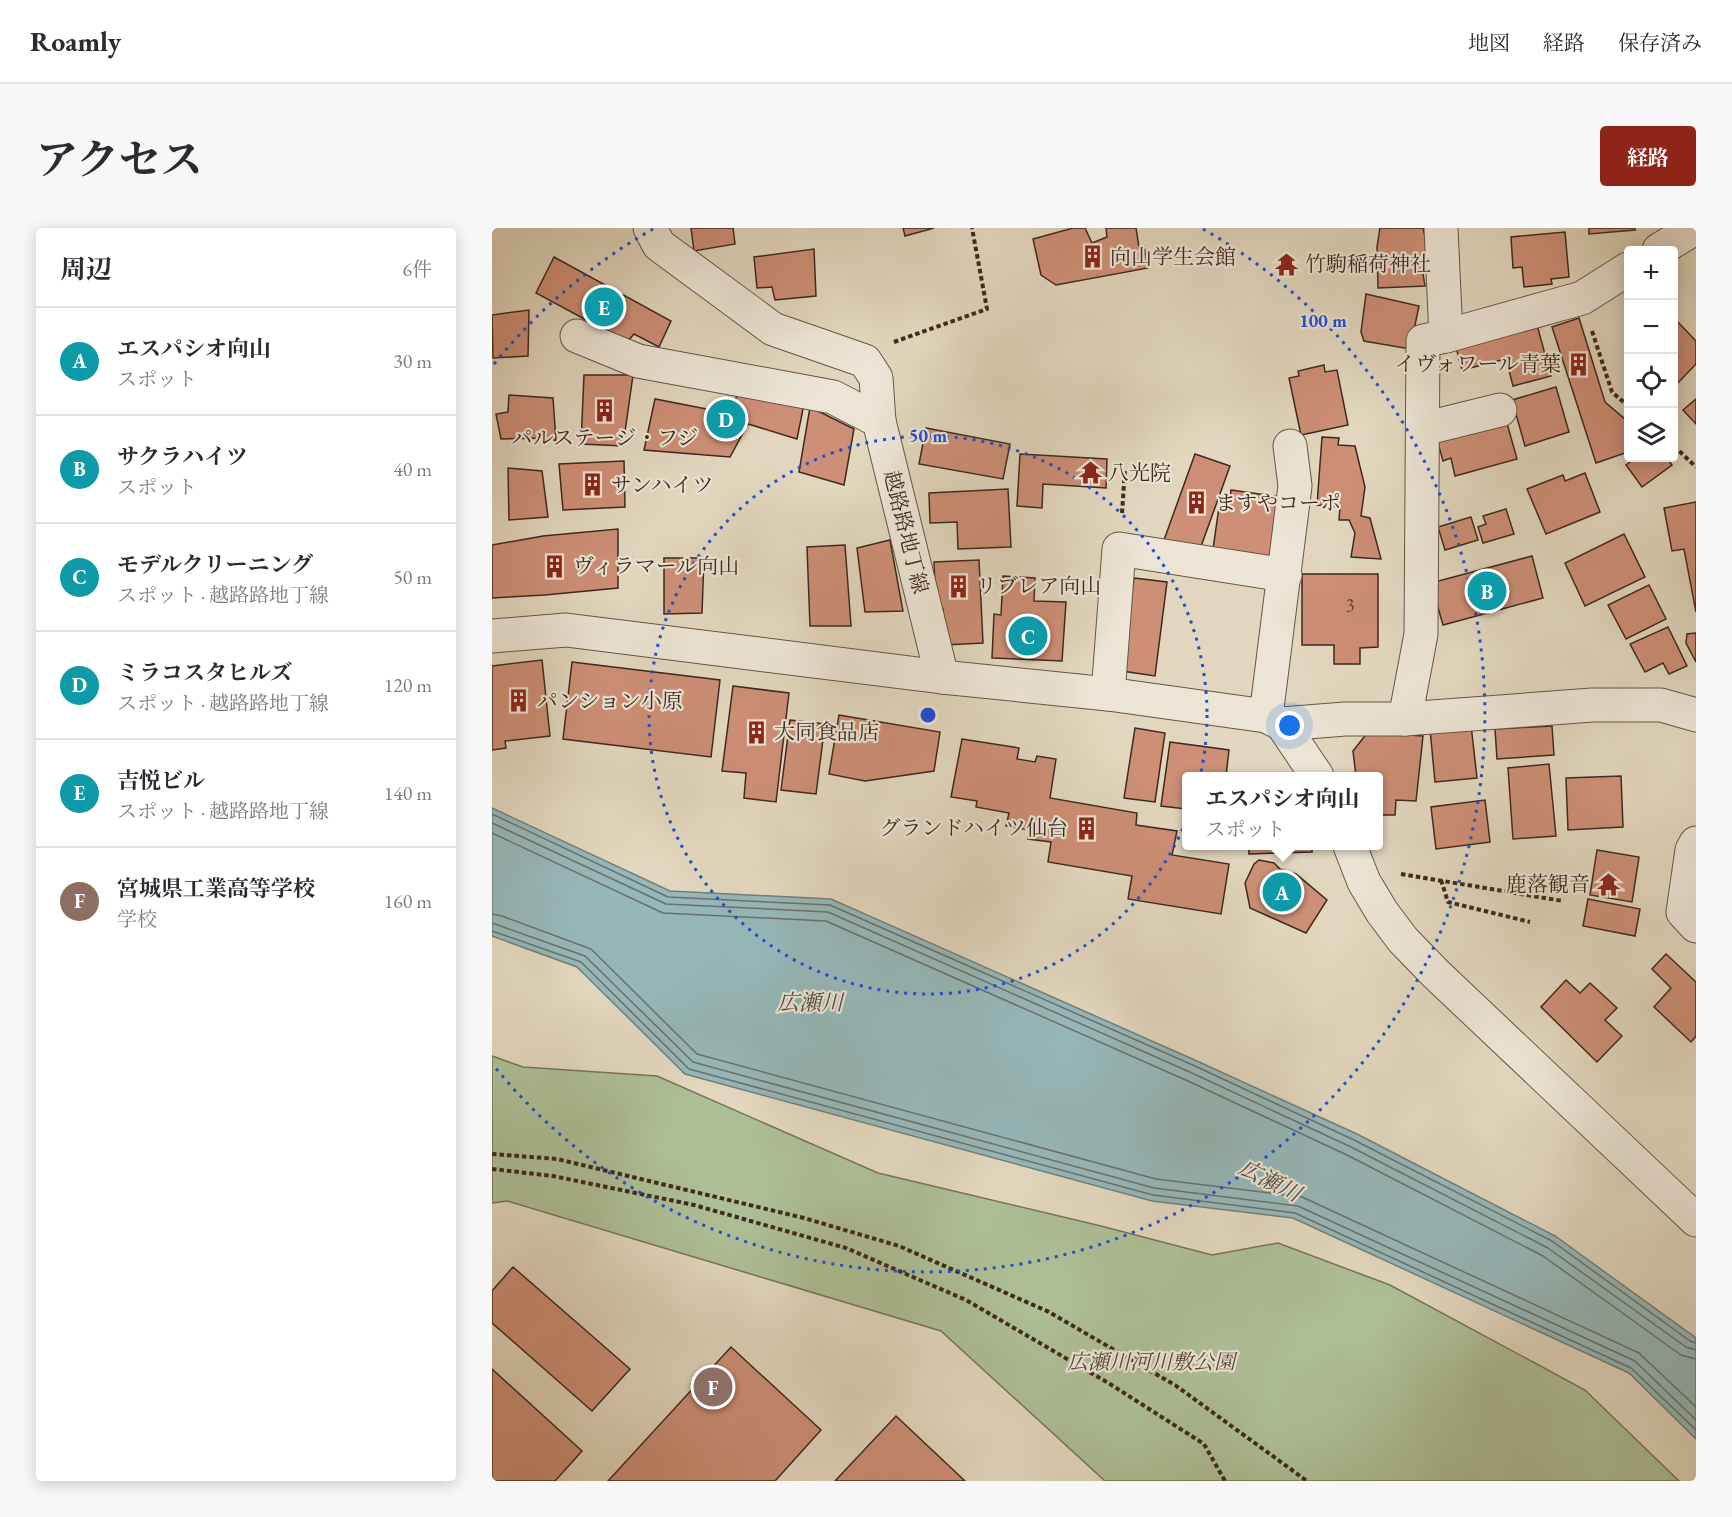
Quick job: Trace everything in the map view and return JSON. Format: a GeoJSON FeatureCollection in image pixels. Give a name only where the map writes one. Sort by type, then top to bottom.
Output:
{"type":"FeatureCollection","features":[{"type":"Feature","properties":{"kind":"street","name":"越路路地丁線"},"geometry":{"type":"LineString","coordinates":[[650,228],[659,245],[773,329],[865,361],[876,378],[879,422],[942,676]]}},
{"type":"Feature","properties":{"kind":"street"},"geometry":{"type":"LineString","coordinates":[[1441,228],[1446,336]]}},
{"type":"Feature","properties":{"kind":"street"},"geometry":{"type":"LineString","coordinates":[[1666,246],[1695,228]]}},
{"type":"Feature","properties":{"kind":"street"},"geometry":{"type":"LineString","coordinates":[[1405,719],[1421,634],[1423,341],[1582,298],[1624,272]]}},
{"type":"Feature","properties":{"kind":"street"},"geometry":{"type":"LineString","coordinates":[[577,336],[638,361],[833,397],[879,422]]}},
{"type":"Feature","properties":{"kind":"street"},"geometry":{"type":"LineString","coordinates":[[1423,429],[1500,410]]}},
{"type":"Feature","properties":{"kind":"street"},"geometry":{"type":"LineString","coordinates":[[1290,446],[1295,486],[1269,682],[1274,720],[1313,772]]}},
{"type":"Feature","properties":{"kind":"street"},"geometry":{"type":"LineString","coordinates":[[1108,694],[1119,549],[1285,575]]}},
{"type":"Feature","properties":{"kind":"street"},"geometry":{"type":"LineString","coordinates":[[492,636],[566,630],[1108,694],[1274,720],[1405,719],[1592,705],[1661,705],[1696,715]]}},
{"type":"Feature","properties":{"kind":"street"},"geometry":{"type":"LineString","coordinates":[[1696,843],[1692,850],[1683,912],[1696,926]]}},
{"type":"Feature","properties":{"kind":"street"},"geometry":{"type":"LineString","coordinates":[[1352,850],[1364,882],[1382,912],[1403,940],[1696,1220]]}},
{"type":"Feature","properties":{"kind":"path"},"geometry":{"type":"LineString","coordinates":[[894,343],[987,309],[972,228]]}},
{"type":"Feature","properties":{"kind":"path"},"geometry":{"type":"LineString","coordinates":[[1582,298],[1612,392],[1624,402]]}},
{"type":"Feature","properties":{"kind":"path"},"geometry":{"type":"LineString","coordinates":[[1678,450],[1696,466]]}},
{"type":"Feature","properties":{"kind":"path"},"geometry":{"type":"LineString","coordinates":[[1119,549],[1125,469]]}},
{"type":"Feature","properties":{"kind":"path"},"geometry":{"type":"LineString","coordinates":[[1396,873],[1563,901]]}},
{"type":"Feature","properties":{"kind":"path"},"geometry":{"type":"LineString","coordinates":[[1441,880],[1448,902],[1530,922]]}},
{"type":"Feature","properties":{"kind":"path"},"geometry":{"type":"LineString","coordinates":[[492,1154],[557,1159],[804,1218],[899,1246],[1047,1311],[1175,1385],[1307,1481]]}},
{"type":"Feature","properties":{"kind":"path"},"geometry":{"type":"LineString","coordinates":[[492,1169],[553,1176],[694,1204],[846,1248],[966,1300],[1110,1384],[1204,1444],[1225,1481]]}},
{"type":"Feature","properties":{"kind":"green space","name":"広瀬川河川敷公園"},"geometry":{"type":"Polygon","coordinates":[[[492,1056],[523,1067],[657,1076],[878,1173],[1212,1255],[1278,1243],[1390,1285],[1585,1390],[1679,1481],[1105,1481],[941,1331],[507,1201],[492,1203],[492,1056]]]}},
{"type":"Feature","properties":{"kind":"water","name":"広瀬川"},"geometry":{"type":"Polygon","coordinates":[[[492,808],[670,891],[831,899],[1357,1134],[1555,1236],[1696,1338],[1696,1439],[1629,1373],[1293,1218],[1152,1201],[685,1074],[577,967],[492,936],[492,808]]]}},
{"type":"Feature","properties":{"kind":"building"},"geometry":{"type":"Polygon","coordinates":[[[691,228],[733,228],[735,244],[694,251],[691,228]]]}},
{"type":"Feature","properties":{"kind":"building"},"geometry":{"type":"Polygon","coordinates":[[[903,228],[934,228],[905,236],[903,228]]]}},
{"type":"Feature","properties":{"kind":"building","name":"向山学生会館"},"geometry":{"type":"Polygon","coordinates":[[[1073,228],[1085,228],[1092,243],[1107,237],[1106,228],[1136,228],[1139,247],[1144,246],[1148,268],[1056,285],[1041,275],[1033,239],[1073,228]]]}},
{"type":"Feature","properties":{"kind":"building"},"geometry":{"type":"Polygon","coordinates":[[[1380,228],[1423,228],[1430,258],[1421,261],[1425,286],[1378,288],[1377,247],[1380,228]]]}},
{"type":"Feature","properties":{"kind":"building"},"geometry":{"type":"Polygon","coordinates":[[[1589,228],[1635,228],[1635,230],[1589,234],[1589,228]]]}},
{"type":"Feature","properties":{"kind":"building"},"geometry":{"type":"Polygon","coordinates":[[[1565,232],[1569,277],[1551,279],[1552,284],[1524,287],[1522,267],[1513,268],[1511,237],[1565,232]]]}},
{"type":"Feature","properties":{"kind":"building"},"geometry":{"type":"Polygon","coordinates":[[[814,249],[816,296],[775,300],[772,287],[757,288],[754,257],[814,249]]]}},
{"type":"Feature","properties":{"kind":"building"},"geometry":{"type":"Polygon","coordinates":[[[554,257],[671,321],[659,347],[634,334],[627,342],[536,293],[554,257]]]}},
{"type":"Feature","properties":{"kind":"building"},"geometry":{"type":"Polygon","coordinates":[[[1366,294],[1419,306],[1410,349],[1364,341],[1361,332],[1366,294]]]}},
{"type":"Feature","properties":{"kind":"building"},"geometry":{"type":"Polygon","coordinates":[[[529,310],[528,356],[493,358],[492,315],[529,310]]]}},
{"type":"Feature","properties":{"kind":"building","name":"イヴォワール青葉"},"geometry":{"type":"Polygon","coordinates":[[[1579,318],[1605,402],[1624,418],[1624,453],[1596,463],[1552,327],[1579,318]]]}},
{"type":"Feature","properties":{"kind":"building"},"geometry":{"type":"Polygon","coordinates":[[[1678,322],[1696,341],[1696,364],[1678,383],[1678,322]]]}},
{"type":"Feature","properties":{"kind":"building"},"geometry":{"type":"Polygon","coordinates":[[[1537,325],[1551,376],[1513,386],[1506,359],[1462,370],[1456,347],[1537,325]]]}},
{"type":"Feature","properties":{"kind":"building"},"geometry":{"type":"Polygon","coordinates":[[[1324,365],[1325,372],[1337,370],[1348,425],[1301,435],[1289,378],[1299,376],[1298,371],[1324,365]]]}},
{"type":"Feature","properties":{"kind":"building","name":"パルステージ・フジ"},"geometry":{"type":"Polygon","coordinates":[[[584,375],[633,375],[623,446],[581,444],[584,375]]]}},
{"type":"Feature","properties":{"kind":"building"},"geometry":{"type":"Polygon","coordinates":[[[1556,387],[1569,432],[1525,446],[1512,400],[1556,387]]]}},
{"type":"Feature","properties":{"kind":"building"},"geometry":{"type":"Polygon","coordinates":[[[740,391],[804,404],[797,439],[748,424],[730,457],[644,450],[655,399],[727,413],[740,391]]]}},
{"type":"Feature","properties":{"kind":"building"},"geometry":{"type":"Polygon","coordinates":[[[509,395],[553,398],[556,441],[551,438],[501,439],[496,414],[508,412],[509,395]]]}},
{"type":"Feature","properties":{"kind":"building"},"geometry":{"type":"Polygon","coordinates":[[[1696,399],[1696,424],[1683,410],[1696,399]]]}},
{"type":"Feature","properties":{"kind":"building"},"geometry":{"type":"Polygon","coordinates":[[[810,407],[854,429],[844,485],[799,472],[810,407]]]}},
{"type":"Feature","properties":{"kind":"building"},"geometry":{"type":"Polygon","coordinates":[[[1505,416],[1517,459],[1455,476],[1451,458],[1443,461],[1436,436],[1505,416]]]}},
{"type":"Feature","properties":{"kind":"building"},"geometry":{"type":"Polygon","coordinates":[[[926,428],[1010,444],[1003,479],[919,464],[926,428]]]}},
{"type":"Feature","properties":{"kind":"building"},"geometry":{"type":"Polygon","coordinates":[[[1322,437],[1339,438],[1338,445],[1355,446],[1365,487],[1361,516],[1370,518],[1381,559],[1351,557],[1355,533],[1349,520],[1339,520],[1340,507],[1317,505],[1322,437]]]}},
{"type":"Feature","properties":{"kind":"building"},"geometry":{"type":"Polygon","coordinates":[[[1020,454],[1107,459],[1106,488],[1043,484],[1042,508],[1017,506],[1020,454]]]}},
{"type":"Feature","properties":{"kind":"building","name":"ますやコーポ"},"geometry":{"type":"Polygon","coordinates":[[[1195,454],[1230,466],[1199,552],[1164,540],[1195,454]]]}},
{"type":"Feature","properties":{"kind":"building","name":"サンハイツ"},"geometry":{"type":"Polygon","coordinates":[[[624,461],[625,507],[563,510],[559,464],[624,461]]]}},
{"type":"Feature","properties":{"kind":"building"},"geometry":{"type":"Polygon","coordinates":[[[1630,462],[1670,462],[1672,465],[1642,487],[1626,465],[1630,462]]]}},
{"type":"Feature","properties":{"kind":"building"},"geometry":{"type":"Polygon","coordinates":[[[508,468],[542,471],[548,517],[509,520],[508,468]]]}},
{"type":"Feature","properties":{"kind":"building"},"geometry":{"type":"Polygon","coordinates":[[[1585,473],[1600,512],[1546,534],[1527,489],[1563,475],[1565,481],[1585,473]]]}},
{"type":"Feature","properties":{"kind":"building"},"geometry":{"type":"Polygon","coordinates":[[[1008,489],[1011,547],[958,549],[957,522],[930,523],[929,493],[1008,489]]]}},
{"type":"Feature","properties":{"kind":"building"},"geometry":{"type":"Polygon","coordinates":[[[1231,490],[1288,498],[1278,565],[1212,556],[1219,507],[1229,509],[1231,490]]]}},
{"type":"Feature","properties":{"kind":"building"},"geometry":{"type":"Polygon","coordinates":[[[1696,502],[1696,612],[1684,549],[1672,551],[1664,508],[1696,502]]]}},
{"type":"Feature","properties":{"kind":"building"},"geometry":{"type":"Polygon","coordinates":[[[1506,509],[1514,534],[1483,543],[1478,527],[1486,524],[1483,516],[1506,509]]]}},
{"type":"Feature","properties":{"kind":"building"},"geometry":{"type":"Polygon","coordinates":[[[1471,517],[1478,540],[1445,550],[1438,527],[1471,517]]]}},
{"type":"Feature","properties":{"kind":"building","name":"ヴィラマール向山"},"geometry":{"type":"Polygon","coordinates":[[[618,529],[618,588],[492,598],[492,545],[543,536],[618,529]]]}},
{"type":"Feature","properties":{"kind":"building"},"geometry":{"type":"Polygon","coordinates":[[[1624,534],[1645,577],[1585,606],[1565,563],[1624,534]]]}},
{"type":"Feature","properties":{"kind":"building"},"geometry":{"type":"Polygon","coordinates":[[[890,540],[903,611],[865,612],[857,548],[890,540]]]}},
{"type":"Feature","properties":{"kind":"building"},"geometry":{"type":"Polygon","coordinates":[[[845,545],[851,626],[810,626],[807,547],[845,545]]]}},
{"type":"Feature","properties":{"kind":"building"},"geometry":{"type":"Polygon","coordinates":[[[1532,556],[1543,598],[1443,625],[1431,583],[1532,556]]]}},
{"type":"Feature","properties":{"kind":"building"},"geometry":{"type":"Polygon","coordinates":[[[664,558],[704,558],[702,613],[664,614],[664,558]]]}},
{"type":"Feature","properties":{"kind":"building","name":"リブレア向山"},"geometry":{"type":"Polygon","coordinates":[[[979,560],[983,643],[945,645],[943,609],[936,609],[934,562],[979,560]]]}},
{"type":"Feature","properties":{"kind":"building"},"geometry":{"type":"Polygon","coordinates":[[[1302,574],[1378,574],[1378,647],[1360,648],[1360,664],[1334,664],[1334,645],[1302,645],[1302,574]]]}},
{"type":"Feature","properties":{"kind":"building"},"geometry":{"type":"Polygon","coordinates":[[[1003,576],[1035,578],[1034,601],[1066,602],[1062,661],[992,658],[994,614],[1001,615],[1003,576]]]}},
{"type":"Feature","properties":{"kind":"building"},"geometry":{"type":"Polygon","coordinates":[[[1134,578],[1167,582],[1155,676],[1122,671],[1134,578]]]}},
{"type":"Feature","properties":{"kind":"building"},"geometry":{"type":"Polygon","coordinates":[[[1649,585],[1666,619],[1626,639],[1608,605],[1649,585]]]}},
{"type":"Feature","properties":{"kind":"building"},"geometry":{"type":"Polygon","coordinates":[[[1668,627],[1687,666],[1669,674],[1663,663],[1645,672],[1630,644],[1668,627]]]}},
{"type":"Feature","properties":{"kind":"building"},"geometry":{"type":"Polygon","coordinates":[[[1696,633],[1696,662],[1686,643],[1687,634],[1696,633]]]}},
{"type":"Feature","properties":{"kind":"building","name":"パンション小原"},"geometry":{"type":"Polygon","coordinates":[[[542,660],[550,736],[505,741],[506,748],[492,750],[492,666],[542,660]]]}},
{"type":"Feature","properties":{"kind":"building"},"geometry":{"type":"Polygon","coordinates":[[[572,662],[720,680],[711,757],[563,739],[572,662]]]}},
{"type":"Feature","properties":{"kind":"building","name":"大同食品店"},"geometry":{"type":"Polygon","coordinates":[[[733,686],[789,693],[776,802],[744,798],[746,773],[722,771],[733,686]]]}},
{"type":"Feature","properties":{"kind":"building"},"geometry":{"type":"Polygon","coordinates":[[[839,715],[940,732],[934,771],[865,781],[829,774],[839,715]]]}},
{"type":"Feature","properties":{"kind":"building"},"geometry":{"type":"Polygon","coordinates":[[[790,720],[825,724],[816,794],[781,790],[790,720]]]}},
{"type":"Feature","properties":{"kind":"building"},"geometry":{"type":"Polygon","coordinates":[[[1471,725],[1477,778],[1435,782],[1430,729],[1471,725]]]}},
{"type":"Feature","properties":{"kind":"building"},"geometry":{"type":"Polygon","coordinates":[[[1552,726],[1554,755],[1497,759],[1495,729],[1552,726]]]}},
{"type":"Feature","properties":{"kind":"building"},"geometry":{"type":"Polygon","coordinates":[[[1135,728],[1165,733],[1155,802],[1124,798],[1135,728]]]}},
{"type":"Feature","properties":{"kind":"building"},"geometry":{"type":"Polygon","coordinates":[[[1368,732],[1423,736],[1416,801],[1396,800],[1395,815],[1383,815],[1383,772],[1356,772],[1353,751],[1368,732]]]}},
{"type":"Feature","properties":{"kind":"building","name":"グランドハイツ仙台"},"geometry":{"type":"Polygon","coordinates":[[[962,739],[1019,748],[1017,759],[1035,762],[1037,756],[1056,759],[1050,798],[1137,813],[1136,825],[1177,831],[1172,855],[1229,864],[1221,914],[1128,899],[1132,876],[1048,862],[1051,842],[1028,839],[1030,830],[1006,826],[1009,813],[976,807],[977,801],[951,797],[962,739]]]}},
{"type":"Feature","properties":{"kind":"building"},"geometry":{"type":"Polygon","coordinates":[[[1170,742],[1229,750],[1226,772],[1182,772],[1182,809],[1161,806],[1170,742]]]}},
{"type":"Feature","properties":{"kind":"building"},"geometry":{"type":"Polygon","coordinates":[[[1549,764],[1556,836],[1513,839],[1508,768],[1549,764]]]}},
{"type":"Feature","properties":{"kind":"building"},"geometry":{"type":"Polygon","coordinates":[[[1621,776],[1623,827],[1568,830],[1566,778],[1621,776]]]}},
{"type":"Feature","properties":{"kind":"building"},"geometry":{"type":"Polygon","coordinates":[[[1485,800],[1490,842],[1436,849],[1431,807],[1485,800]]]}},
{"type":"Feature","properties":{"kind":"building"},"geometry":{"type":"Polygon","coordinates":[[[1249,850],[1312,850],[1312,852],[1249,854],[1249,850]]]}},
{"type":"Feature","properties":{"kind":"building"},"geometry":{"type":"Polygon","coordinates":[[[1597,850],[1639,857],[1632,902],[1590,895],[1597,850]]]}},
{"type":"Feature","properties":{"kind":"building"},"geometry":{"type":"Polygon","coordinates":[[[1259,860],[1274,863],[1280,869],[1296,874],[1327,900],[1306,933],[1250,908],[1245,883],[1254,864],[1259,860]]]}},
{"type":"Feature","properties":{"kind":"building"},"geometry":{"type":"Polygon","coordinates":[[[1588,899],[1640,909],[1635,936],[1583,926],[1588,899]]]}},
{"type":"Feature","properties":{"kind":"building"},"geometry":{"type":"Polygon","coordinates":[[[1666,954],[1696,982],[1696,1036],[1691,1042],[1654,1007],[1671,988],[1652,969],[1666,954]]]}},
{"type":"Feature","properties":{"kind":"building"},"geometry":{"type":"Polygon","coordinates":[[[1566,980],[1580,993],[1590,983],[1617,1008],[1605,1020],[1622,1036],[1597,1062],[1541,1007],[1566,980]]]}},
{"type":"Feature","properties":{"kind":"building"},"geometry":{"type":"Polygon","coordinates":[[[513,1267],[630,1369],[592,1411],[492,1323],[492,1291],[513,1267]]]}},
{"type":"Feature","properties":{"kind":"building"},"geometry":{"type":"Polygon","coordinates":[[[731,1347],[821,1430],[775,1481],[608,1481],[731,1347]]]}},
{"type":"Feature","properties":{"kind":"building"},"geometry":{"type":"Polygon","coordinates":[[[492,1369],[582,1451],[555,1481],[492,1481],[492,1369]]]}},
{"type":"Feature","properties":{"kind":"building"},"geometry":{"type":"Polygon","coordinates":[[[896,1416],[965,1481],[835,1481],[896,1416]]]}},
{"type":"Feature","properties":{"kind":"place","name":"向山学生会館"},"geometry":{"type":"Point","coordinates":[1092,257]}},
{"type":"Feature","properties":{"kind":"place","name":"竹駒稲荷神社"},"geometry":{"type":"Point","coordinates":[1287,264]}},
{"type":"Feature","properties":{"kind":"place","name":"吉悦ビル"},"geometry":{"type":"Point","coordinates":[604,307]}},
{"type":"Feature","properties":{"kind":"place","name":"イヴォワール青葉"},"geometry":{"type":"Point","coordinates":[1579,364]}},
{"type":"Feature","properties":{"kind":"place","name":"パルステージ・フジ"},"geometry":{"type":"Point","coordinates":[605,410]}},
{"type":"Feature","properties":{"kind":"place","name":"ミラコスタヒルズ"},"geometry":{"type":"Point","coordinates":[726,419]}},
{"type":"Feature","properties":{"kind":"place","name":"八光院"},"geometry":{"type":"Point","coordinates":[1090,473]}},
{"type":"Feature","properties":{"kind":"place","name":"サンハイツ"},"geometry":{"type":"Point","coordinates":[593,485]}},
{"type":"Feature","properties":{"kind":"place","name":"ますやコーポ"},"geometry":{"type":"Point","coordinates":[1197,503]}},
{"type":"Feature","properties":{"kind":"place","name":"ヴィラマール向山"},"geometry":{"type":"Point","coordinates":[555,566]}},
{"type":"Feature","properties":{"kind":"place","name":"リブレア向山"},"geometry":{"type":"Point","coordinates":[958,586]}},
{"type":"Feature","properties":{"kind":"place","name":"サクラハイツ"},"geometry":{"type":"Point","coordinates":[1487,591]}},
{"type":"Feature","properties":{"kind":"place","name":"モデルクリーニング"},"geometry":{"type":"Point","coordinates":[1028,636]}},
{"type":"Feature","properties":{"kind":"place","name":"パンション小原"},"geometry":{"type":"Point","coordinates":[519,701]}},
{"type":"Feature","properties":{"kind":"place","name":"大同食品店"},"geometry":{"type":"Point","coordinates":[756,732]}},
{"type":"Feature","properties":{"kind":"place","name":"グランドハイツ仙台"},"geometry":{"type":"Point","coordinates":[1086,828]}},
{"type":"Feature","properties":{"kind":"place","name":"鹿落観音"},"geometry":{"type":"Point","coordinates":[1608,884]}},
{"type":"Feature","properties":{"kind":"place","name":"エスパシオ向山"},"geometry":{"type":"Point","coordinates":[1282,892]}},
{"type":"Feature","properties":{"kind":"place","name":"宮城県工業高等学校"},"geometry":{"type":"Point","coordinates":[713,1387]}}]}
